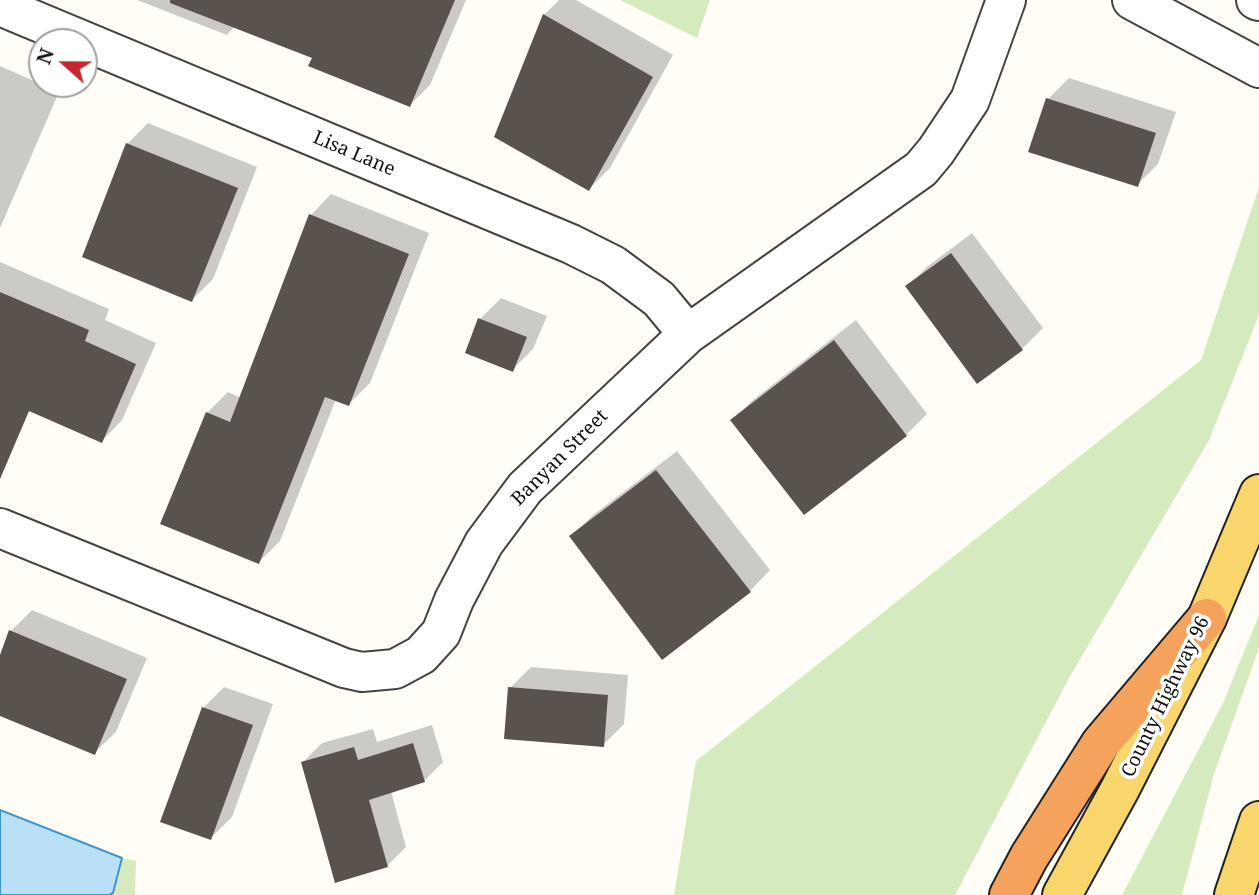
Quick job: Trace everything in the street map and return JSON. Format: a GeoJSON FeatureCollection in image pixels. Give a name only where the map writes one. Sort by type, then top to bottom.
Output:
{"type":"FeatureCollection","features":[{"type":"Feature","properties":{"kind":"highway"},"geometry":{"type":"LineString","coordinates":[[1009,895],[1101,743],[1207,618]]}},
{"type":"Feature","properties":{"kind":"main road","name":"County Highway 96"},"geometry":{"type":"LineString","coordinates":[[1062,895],[1120,789],[1207,618],[1259,494]]}},
{"type":"Feature","properties":{"kind":"main road"},"geometry":{"type":"LineString","coordinates":[[1234,895],[1259,821]]}},
{"type":"Feature","properties":{"kind":"street","name":"Banyan Street"},"geometry":{"type":"LineString","coordinates":[[0,528],[344,667],[362,672],[394,669],[421,655],[441,633],[454,600],[484,543],[525,488],[688,334],[921,169],[970,100],[1006,0]]}},
{"type":"Feature","properties":{"kind":"street"},"geometry":{"type":"LineString","coordinates":[[1132,0],[1259,68]]}},
{"type":"Feature","properties":{"kind":"street","name":"Lisa Lane"},"geometry":{"type":"LineString","coordinates":[[0,6],[571,244],[613,265],[659,299],[688,334]]}},
{"type":"Feature","properties":{"kind":"green space"},"geometry":{"type":"Polygon","coordinates":[[[620,0],[710,0],[697,38],[620,0]]]}},
{"type":"Feature","properties":{"kind":"green space"},"geometry":{"type":"Polygon","coordinates":[[[1259,187],[1259,315],[1209,440],[1069,678],[955,895],[674,895],[696,761],[1201,360],[1259,187]]]}},
{"type":"Feature","properties":{"kind":"green space"},"geometry":{"type":"Polygon","coordinates":[[[1259,615],[1259,648],[1214,774],[1182,895],[1122,895],[1223,703],[1259,615]]]}},
{"type":"Feature","properties":{"kind":"green space"},"geometry":{"type":"Polygon","coordinates":[[[122,858],[136,861],[135,895],[109,895],[114,892],[122,858]]]}},
{"type":"Feature","properties":{"kind":"water"},"geometry":{"type":"Polygon","coordinates":[[[0,810],[122,858],[113,893],[0,895],[0,810]]]}},
{"type":"Feature","properties":{"kind":"building"},"geometry":{"type":"Polygon","coordinates":[[[170,0],[455,0],[410,107],[308,66],[312,58],[170,3],[170,0]]]}},
{"type":"Feature","properties":{"kind":"building"},"geometry":{"type":"Polygon","coordinates":[[[543,14],[653,77],[589,191],[494,137],[543,14]]]}},
{"type":"Feature","properties":{"kind":"building"},"geometry":{"type":"Polygon","coordinates":[[[1046,98],[1156,133],[1138,187],[1028,152],[1046,98]]]}},
{"type":"Feature","properties":{"kind":"building"},"geometry":{"type":"Polygon","coordinates":[[[126,143],[238,188],[192,302],[82,257],[126,143]]]}},
{"type":"Feature","properties":{"kind":"building"},"geometry":{"type":"Polygon","coordinates":[[[309,214],[409,254],[349,406],[325,397],[259,564],[160,524],[206,412],[230,422],[309,214]]]}},
{"type":"Feature","properties":{"kind":"building"},"geometry":{"type":"Polygon","coordinates":[[[951,253],[1023,350],[977,384],[905,286],[951,253]]]}},
{"type":"Feature","properties":{"kind":"building"},"geometry":{"type":"Polygon","coordinates":[[[0,292],[89,330],[85,341],[136,364],[102,443],[29,411],[0,479],[0,292]]]}},
{"type":"Feature","properties":{"kind":"building"},"geometry":{"type":"Polygon","coordinates":[[[478,318],[527,337],[513,372],[465,353],[478,318]]]}},
{"type":"Feature","properties":{"kind":"building"},"geometry":{"type":"Polygon","coordinates":[[[834,340],[907,436],[804,515],[730,420],[834,340]]]}},
{"type":"Feature","properties":{"kind":"building"},"geometry":{"type":"Polygon","coordinates":[[[656,470],[751,592],[662,660],[569,536],[656,470]]]}},
{"type":"Feature","properties":{"kind":"building"},"geometry":{"type":"Polygon","coordinates":[[[9,630],[127,679],[95,755],[0,716],[0,655],[9,630]]]}},
{"type":"Feature","properties":{"kind":"building"},"geometry":{"type":"Polygon","coordinates":[[[508,687],[608,695],[604,747],[504,739],[508,687]]]}},
{"type":"Feature","properties":{"kind":"building"},"geometry":{"type":"Polygon","coordinates":[[[202,707],[253,725],[211,840],[160,822],[202,707]]]}},
{"type":"Feature","properties":{"kind":"building"},"geometry":{"type":"Polygon","coordinates":[[[413,743],[425,782],[369,800],[388,867],[335,883],[301,762],[354,747],[358,760],[413,743]]]}}]}
